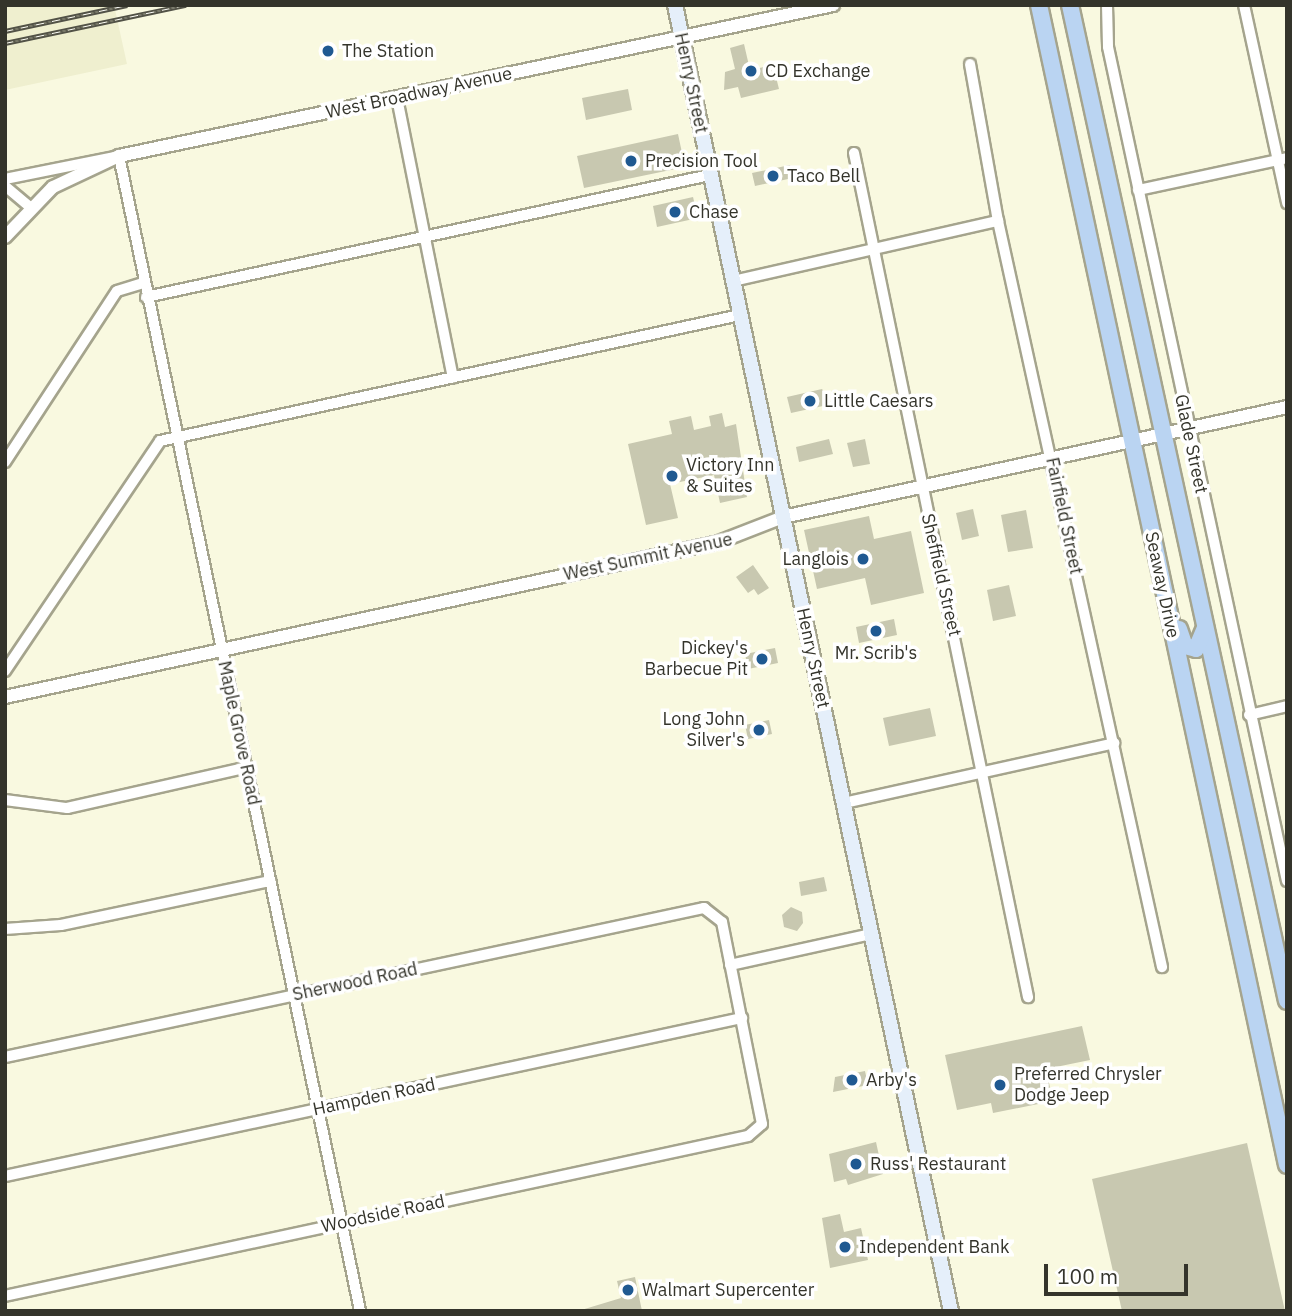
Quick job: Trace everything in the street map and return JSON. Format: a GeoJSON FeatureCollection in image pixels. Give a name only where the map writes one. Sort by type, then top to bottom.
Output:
{"type":"FeatureCollection","features":[{"type":"Feature","properties":{"kind":"highway","name":"Seaway Drive"},"geometry":{"type":"LineString","coordinates":[[1040,5],[1287,1165]]}},
{"type":"Feature","properties":{"kind":"highway","name":"Seaway Drive"},"geometry":{"type":"LineString","coordinates":[[1070,5],[1161,434],[1195,577],[1287,1001]]}},
{"type":"Feature","properties":{"kind":"highway"},"geometry":{"type":"LineString","coordinates":[[1089,238],[1101,230],[1112,236],[1161,434]]}},
{"type":"Feature","properties":{"kind":"highway"},"geometry":{"type":"LineString","coordinates":[[1138,472],[1150,495],[1185,646],[1200,646],[1205,628]]}},
{"type":"Feature","properties":{"kind":"main road","name":"Henry Street"},"geometry":{"type":"LineString","coordinates":[[675,5],[951,1311]]}},
{"type":"Feature","properties":{"kind":"street","name":"West Broadway Avenue"},"geometry":{"type":"LineString","coordinates":[[5,179],[681,39],[832,5]]}},
{"type":"Feature","properties":{"kind":"street","name":"Glade Street"},"geometry":{"type":"LineString","coordinates":[[1107,5],[1108,47],[1249,715],[1287,881]]}},
{"type":"Feature","properties":{"kind":"street"},"geometry":{"type":"LineString","coordinates":[[1244,5],[1282,159],[1287,202]]}},
{"type":"Feature","properties":{"kind":"street","name":"Fairfield Street"},"geometry":{"type":"LineString","coordinates":[[970,64],[998,221],[1163,967]]}},
{"type":"Feature","properties":{"kind":"street"},"geometry":{"type":"LineString","coordinates":[[397,98],[453,377]]}},
{"type":"Feature","properties":{"kind":"street","name":"Sheffield Street"},"geometry":{"type":"LineString","coordinates":[[853,153],[870,249],[1028,997]]}},
{"type":"Feature","properties":{"kind":"street"},"geometry":{"type":"LineString","coordinates":[[5,237],[30,207],[61,183],[119,156]]}},
{"type":"Feature","properties":{"kind":"street","name":"Maple Grove Road"},"geometry":{"type":"LineString","coordinates":[[119,156],[143,283],[360,1311]]}},
{"type":"Feature","properties":{"kind":"street"},"geometry":{"type":"LineString","coordinates":[[1138,190],[1282,159]]}},
{"type":"Feature","properties":{"kind":"street"},"geometry":{"type":"LineString","coordinates":[[146,297],[710,175]]}},
{"type":"Feature","properties":{"kind":"street"},"geometry":{"type":"LineString","coordinates":[[5,186],[30,207]]}},
{"type":"Feature","properties":{"kind":"street"},"geometry":{"type":"LineString","coordinates":[[733,281],[998,221]]}},
{"type":"Feature","properties":{"kind":"street"},"geometry":{"type":"LineString","coordinates":[[5,462],[117,291],[143,283]]}},
{"type":"Feature","properties":{"kind":"street"},"geometry":{"type":"LineString","coordinates":[[5,671],[149,450],[176,437],[740,315]]}},
{"type":"Feature","properties":{"kind":"street","name":"West Summit Avenue"},"geometry":{"type":"LineString","coordinates":[[5,697],[719,542],[783,517],[1287,407]]}},
{"type":"Feature","properties":{"kind":"street"},"geometry":{"type":"LineString","coordinates":[[1249,715],[1287,706]]}},
{"type":"Feature","properties":{"kind":"street"},"geometry":{"type":"LineString","coordinates":[[844,803],[1114,743]]}},
{"type":"Feature","properties":{"kind":"street"},"geometry":{"type":"LineString","coordinates":[[5,800],[67,808],[245,768]]}},
{"type":"Feature","properties":{"kind":"street"},"geometry":{"type":"LineString","coordinates":[[5,929],[61,925],[270,881]]}},
{"type":"Feature","properties":{"kind":"street","name":"Sherwood Road"},"geometry":{"type":"LineString","coordinates":[[5,1057],[704,908],[722,922],[730,965]]}},
{"type":"Feature","properties":{"kind":"street"},"geometry":{"type":"LineString","coordinates":[[742,1018],[730,965],[871,934]]}},
{"type":"Feature","properties":{"kind":"street","name":"Hampden Road"},"geometry":{"type":"LineString","coordinates":[[5,1177],[742,1018]]}},
{"type":"Feature","properties":{"kind":"street","name":"Woodside Road"},"geometry":{"type":"LineString","coordinates":[[5,1296],[759,1130],[762,1115],[742,1018]]}},
{"type":"Feature","properties":{"kind":"shaded area"},"geometry":{"type":"Polygon","coordinates":[[[5,5],[114,5],[127,64],[5,90],[5,5]]]}},
{"type":"Feature","properties":{"kind":"building","name":"CD Exchange"},"geometry":{"type":"Polygon","coordinates":[[[744,44],[750,70],[773,65],[779,89],[741,98],[738,87],[724,90],[725,72],[735,69],[730,48],[744,44]]]}},
{"type":"Feature","properties":{"kind":"building"},"geometry":{"type":"Polygon","coordinates":[[[628,89],[632,110],[586,120],[582,98],[628,89]]]}},
{"type":"Feature","properties":{"kind":"building","name":"Precision Tool"},"geometry":{"type":"Polygon","coordinates":[[[678,134],[685,167],[584,188],[577,156],[678,134]]]}},
{"type":"Feature","properties":{"kind":"building","name":"Taco Bell"},"geometry":{"type":"Polygon","coordinates":[[[790,165],[793,178],[755,186],[752,173],[790,165]]]}},
{"type":"Feature","properties":{"kind":"building","name":"Chase"},"geometry":{"type":"Polygon","coordinates":[[[693,197],[698,218],[657,227],[653,206],[693,197]]]}},
{"type":"Feature","properties":{"kind":"building","name":"Little Caesars"},"geometry":{"type":"Polygon","coordinates":[[[822,389],[832,404],[791,413],[787,397],[822,389]]]}},
{"type":"Feature","properties":{"kind":"building","name":"Victory Inn & Suites"},"geometry":{"type":"Polygon","coordinates":[[[722,413],[725,427],[736,424],[747,497],[720,503],[714,475],[670,484],[678,518],[646,525],[628,444],[672,434],[669,421],[691,416],[694,430],[711,426],[709,416],[722,413]]]}},
{"type":"Feature","properties":{"kind":"building"},"geometry":{"type":"Polygon","coordinates":[[[829,439],[833,454],[799,462],[796,447],[829,439]]]}},
{"type":"Feature","properties":{"kind":"building"},"geometry":{"type":"Polygon","coordinates":[[[865,439],[870,464],[853,467],[847,443],[865,439]]]}},
{"type":"Feature","properties":{"kind":"building"},"geometry":{"type":"Polygon","coordinates":[[[973,509],[979,536],[962,540],[956,513],[973,509]]]}},
{"type":"Feature","properties":{"kind":"building"},"geometry":{"type":"Polygon","coordinates":[[[1026,510],[1033,548],[1008,552],[1001,515],[1026,510]]]}},
{"type":"Feature","properties":{"kind":"building","name":"Langlois"},"geometry":{"type":"Polygon","coordinates":[[[869,516],[874,539],[911,531],[924,593],[871,605],[865,578],[817,589],[804,530],[869,516]]]}},
{"type":"Feature","properties":{"kind":"building"},"geometry":{"type":"Polygon","coordinates":[[[753,565],[769,588],[758,595],[754,589],[748,593],[736,577],[753,565]]]}},
{"type":"Feature","properties":{"kind":"building"},"geometry":{"type":"Polygon","coordinates":[[[1009,585],[1016,616],[993,621],[987,590],[1009,585]]]}},
{"type":"Feature","properties":{"kind":"building","name":"Mr. Scrib's"},"geometry":{"type":"Polygon","coordinates":[[[894,619],[897,635],[859,643],[856,627],[894,619]]]}},
{"type":"Feature","properties":{"kind":"building","name":"Dickey's Barbecue Pit"},"geometry":{"type":"Polygon","coordinates":[[[775,648],[778,663],[748,669],[745,654],[775,648]]]}},
{"type":"Feature","properties":{"kind":"building"},"geometry":{"type":"Polygon","coordinates":[[[930,708],[936,736],[889,746],[883,718],[930,708]]]}},
{"type":"Feature","properties":{"kind":"building","name":"Long John Silver's"},"geometry":{"type":"Polygon","coordinates":[[[769,720],[772,734],[748,739],[745,725],[769,720]]]}},
{"type":"Feature","properties":{"kind":"building"},"geometry":{"type":"Polygon","coordinates":[[[824,877],[827,891],[801,896],[799,882],[824,877]]]}},
{"type":"Feature","properties":{"kind":"building"},"geometry":{"type":"Polygon","coordinates":[[[791,907],[802,912],[803,923],[797,931],[784,927],[782,915],[791,907]]]}},
{"type":"Feature","properties":{"kind":"building","name":"Preferred Chrysler Dodge Jeep"},"geometry":{"type":"Polygon","coordinates":[[[1082,1026],[1090,1060],[1046,1069],[1053,1101],[993,1113],[991,1103],[957,1110],[945,1055],[1082,1026]]]}},
{"type":"Feature","properties":{"kind":"building","name":"Arby's"},"geometry":{"type":"Polygon","coordinates":[[[865,1071],[868,1085],[833,1092],[835,1077],[865,1071]]]}},
{"type":"Feature","properties":{"kind":"building","name":"Russ' Restaurant"},"geometry":{"type":"Polygon","coordinates":[[[876,1142],[883,1174],[848,1185],[846,1179],[834,1182],[829,1154],[876,1142]]]}},
{"type":"Feature","properties":{"kind":"building"},"geometry":{"type":"Polygon","coordinates":[[[1247,1143],[1285,1311],[1122,1311],[1092,1179],[1247,1143]]]}},
{"type":"Feature","properties":{"kind":"building","name":"Independent Bank"},"geometry":{"type":"Polygon","coordinates":[[[840,1214],[844,1232],[861,1228],[868,1260],[830,1268],[822,1218],[840,1214]]]}},
{"type":"Feature","properties":{"kind":"building","name":"Walmart Supercenter"},"geometry":{"type":"Polygon","coordinates":[[[635,1277],[642,1311],[578,1311],[621,1298],[617,1281],[635,1277]]]}},
{"type":"Feature","properties":{"kind":"railway"},"geometry":{"type":"LineString","coordinates":[[5,31],[127,5]]}},
{"type":"Feature","properties":{"kind":"railway"},"geometry":{"type":"LineString","coordinates":[[5,43],[186,5]]}},
{"type":"Feature","properties":{"kind":"place","name":"The Station"},"geometry":{"type":"Point","coordinates":[328,51]}},
{"type":"Feature","properties":{"kind":"place","name":"CD Exchange"},"geometry":{"type":"Point","coordinates":[751,71]}},
{"type":"Feature","properties":{"kind":"place","name":"Precision Tool"},"geometry":{"type":"Point","coordinates":[631,161]}},
{"type":"Feature","properties":{"kind":"place","name":"Taco Bell"},"geometry":{"type":"Point","coordinates":[773,176]}},
{"type":"Feature","properties":{"kind":"place","name":"Chase"},"geometry":{"type":"Point","coordinates":[675,212]}},
{"type":"Feature","properties":{"kind":"place","name":"Little Caesars"},"geometry":{"type":"Point","coordinates":[810,401]}},
{"type":"Feature","properties":{"kind":"place","name":"Victory Inn & Suites"},"geometry":{"type":"Point","coordinates":[672,476]}},
{"type":"Feature","properties":{"kind":"place","name":"Langlois"},"geometry":{"type":"Point","coordinates":[863,559]}},
{"type":"Feature","properties":{"kind":"place","name":"Mr. Scrib's"},"geometry":{"type":"Point","coordinates":[876,631]}},
{"type":"Feature","properties":{"kind":"place","name":"Dickey's Barbecue Pit"},"geometry":{"type":"Point","coordinates":[762,659]}},
{"type":"Feature","properties":{"kind":"place","name":"Long John Silver's"},"geometry":{"type":"Point","coordinates":[759,730]}},
{"type":"Feature","properties":{"kind":"place","name":"Arby's"},"geometry":{"type":"Point","coordinates":[852,1080]}},
{"type":"Feature","properties":{"kind":"place","name":"Preferred Chrysler Dodge Jeep"},"geometry":{"type":"Point","coordinates":[1000,1085]}},
{"type":"Feature","properties":{"kind":"place","name":"Russ' Restaurant"},"geometry":{"type":"Point","coordinates":[856,1164]}},
{"type":"Feature","properties":{"kind":"place","name":"Independent Bank"},"geometry":{"type":"Point","coordinates":[845,1247]}},
{"type":"Feature","properties":{"kind":"place","name":"Walmart Supercenter"},"geometry":{"type":"Point","coordinates":[628,1290]}}]}
